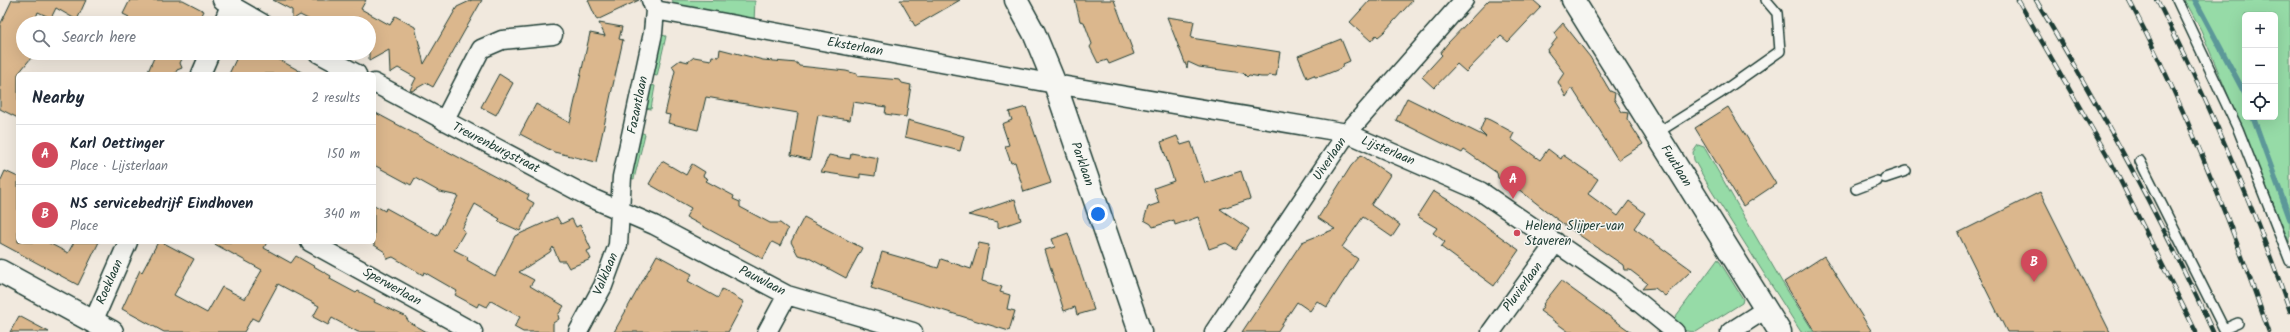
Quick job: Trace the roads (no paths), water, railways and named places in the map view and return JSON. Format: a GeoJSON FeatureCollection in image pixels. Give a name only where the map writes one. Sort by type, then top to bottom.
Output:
{"type":"FeatureCollection","features":[{"type":"Feature","properties":{"kind":"street","name":"Uiverlaan"},"geometry":{"type":"LineString","coordinates":[[1214,332],[1347,134],[1464,0]]}},
{"type":"Feature","properties":{"kind":"street","name":"Fuutlaan"},"geometry":{"type":"LineString","coordinates":[[1573,0],[1655,134],[1780,332]]}},
{"type":"Feature","properties":{"kind":"street","name":"Parklaan"},"geometry":{"type":"LineString","coordinates":[[1018,1],[1034,33],[1055,84],[1140,332]]}},
{"type":"Feature","properties":{"kind":"street"},"geometry":{"type":"LineString","coordinates":[[225,16],[228,2],[251,16]]}},
{"type":"Feature","properties":{"kind":"street","name":"Eksterlaan"},"geometry":{"type":"LineString","coordinates":[[653,5],[1055,84]]}},
{"type":"Feature","properties":{"kind":"street","name":"Fazantlaan"},"geometry":{"type":"LineString","coordinates":[[620,211],[622,177],[653,33],[653,5]]}},
{"type":"Feature","properties":{"kind":"street"},"geometry":{"type":"LineString","coordinates":[[444,121],[481,49],[502,40],[553,35]]}},
{"type":"Feature","properties":{"kind":"street"},"geometry":{"type":"LineString","coordinates":[[202,72],[207,60]]}},
{"type":"Feature","properties":{"kind":"street"},"geometry":{"type":"LineString","coordinates":[[331,60],[353,72]]}},
{"type":"Feature","properties":{"kind":"street","name":"Treurenburgstraat"},"geometry":{"type":"LineString","coordinates":[[376,84],[444,121],[620,211]]}},
{"type":"Feature","properties":{"kind":"street","name":"Lijsterlaan"},"geometry":{"type":"LineString","coordinates":[[1055,84],[1347,134],[1480,191],[1619,286],[1675,332]]}},
{"type":"Feature","properties":{"kind":"street","name":"Pauwlaan"},"geometry":{"type":"LineString","coordinates":[[620,211],[654,225],[787,295],[912,332]]}},
{"type":"Feature","properties":{"kind":"street","name":"Valklaan"},"geometry":{"type":"LineString","coordinates":[[578,332],[603,286],[618,245],[620,211]]}},
{"type":"Feature","properties":{"kind":"street","name":"Pluvierlaan"},"geometry":{"type":"LineString","coordinates":[[1491,332],[1556,242]]}},
{"type":"Feature","properties":{"kind":"street","name":"Roeklaan"},"geometry":{"type":"LineString","coordinates":[[93,322],[127,244]]}},
{"type":"Feature","properties":{"kind":"street","name":"Sperwerlaan"},"geometry":{"type":"LineString","coordinates":[[314,244],[473,332]]}},
{"type":"Feature","properties":{"kind":"street"},"geometry":{"type":"LineString","coordinates":[[0,271],[112,332]]}},
{"type":"Feature","properties":{"kind":"street"},"geometry":{"type":"LineString","coordinates":[[767,332],[787,295]]}},
{"type":"Feature","properties":{"kind":"street"},"geometry":{"type":"LineString","coordinates":[[1730,332],[1766,309]]}},
{"type":"Feature","properties":{"kind":"lane"},"geometry":{"type":"LineString","coordinates":[[1766,0],[1777,13]]}},
{"type":"Feature","properties":{"kind":"lane"},"geometry":{"type":"LineString","coordinates":[[1655,134],[1725,90],[1780,51],[1775,0]]}},
{"type":"Feature","properties":{"kind":"lane"},"geometry":{"type":"LineString","coordinates":[[2177,0],[2238,129],[2290,262]]}},
{"type":"Feature","properties":{"kind":"lane"},"geometry":{"type":"LineString","coordinates":[[2140,162],[2224,329],[2238,323]]}},
{"type":"Feature","properties":{"kind":"lane"},"geometry":{"type":"LineString","coordinates":[[1856,189],[1906,171]]}},
{"type":"Feature","properties":{"kind":"waterway"},"geometry":{"type":"LineString","coordinates":[[2195,0],[2242,88]]}},
{"type":"Feature","properties":{"kind":"waterway"},"geometry":{"type":"LineString","coordinates":[[2254,120],[2290,219]]}},
{"type":"Feature","properties":{"kind":"railway"},"geometry":{"type":"LineString","coordinates":[[2018,0],[2110,160],[2196,332]]}},
{"type":"Feature","properties":{"kind":"railway"},"geometry":{"type":"LineString","coordinates":[[2036,0],[2083,81],[2151,205],[2213,332]]}},
{"type":"Feature","properties":{"kind":"railway"},"geometry":{"type":"LineString","coordinates":[[2129,0],[2188,122],[2239,247],[2269,332]]}},
{"type":"Feature","properties":{"kind":"railway"},"geometry":{"type":"LineString","coordinates":[[2157,0],[2212,114],[2229,153],[2261,232],[2290,311]]}},
{"type":"Feature","properties":{"kind":"place","name":"Karl Oettinger"},"geometry":{"type":"Point","coordinates":[1513,199]}},
{"type":"Feature","properties":{"kind":"place","name":"Helena Slijper-van Staveren"},"geometry":{"type":"Point","coordinates":[1517,233]}},
{"type":"Feature","properties":{"kind":"place","name":"NS servicebedrijf Eindhoven"},"geometry":{"type":"Point","coordinates":[2034,282]}}]}
